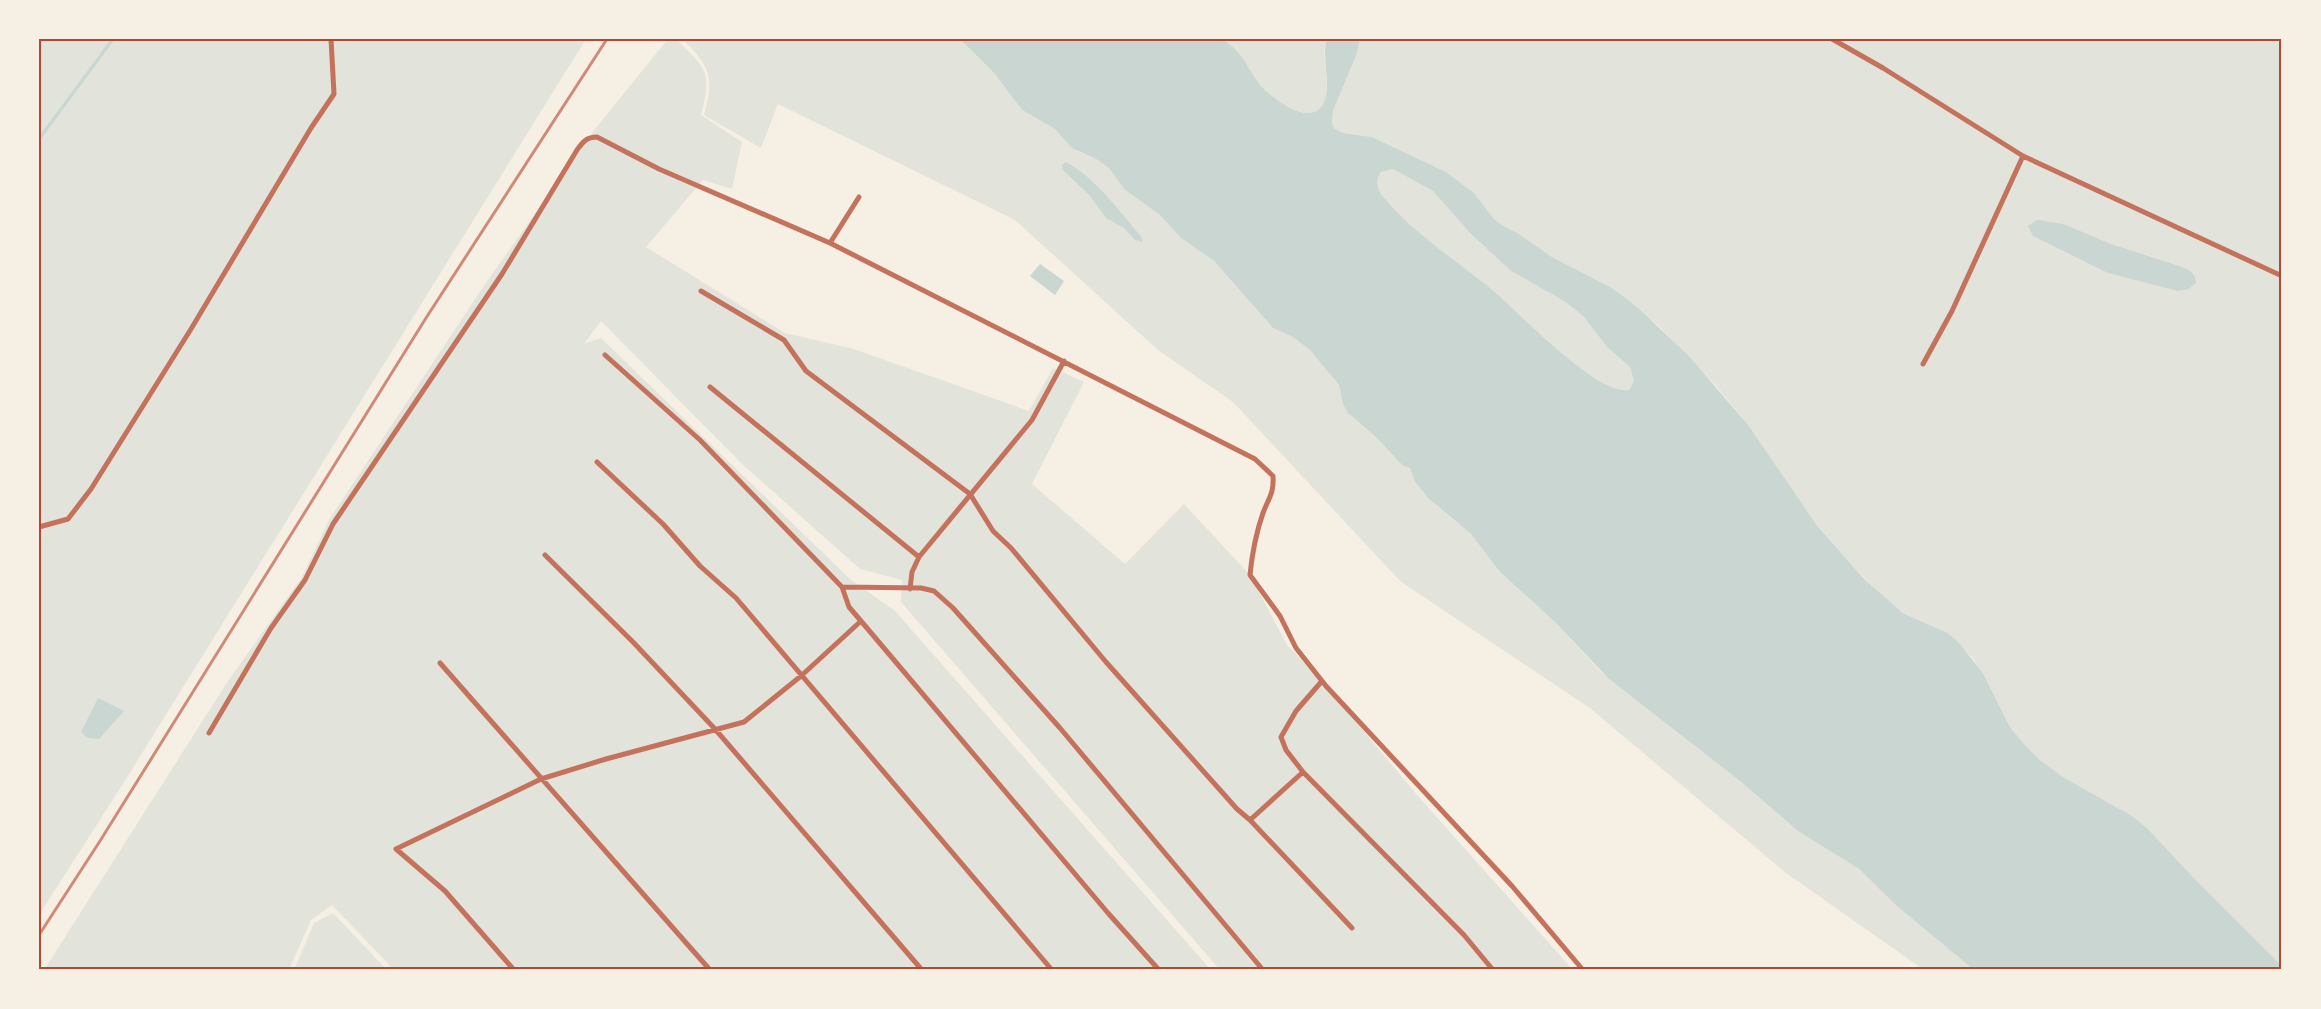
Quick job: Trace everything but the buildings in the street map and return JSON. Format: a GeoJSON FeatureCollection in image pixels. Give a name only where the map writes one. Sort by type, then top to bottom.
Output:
{"type":"FeatureCollection","features":[{"type":"Feature","properties":{"kind":"street"},"geometry":{"type":"LineString","coordinates":[[39,527],[68,519],[91,489],[334,94],[331,39]]}},
{"type":"Feature","properties":{"kind":"street"},"geometry":{"type":"LineString","coordinates":[[1832,39],[1883,68],[2023,156],[2282,276]]}},
{"type":"Feature","properties":{"kind":"street"},"geometry":{"type":"LineString","coordinates":[[209,733],[271,628],[305,580],[333,524],[502,274],[584,140],[597,137],[659,169],[830,243],[1227,443],[1254,459],[1273,476],[1274,493],[1264,512],[1252,549],[1250,575],[1275,609],[1296,648],[1322,681],[1512,886],[1583,970]]}},
{"type":"Feature","properties":{"kind":"street"},"geometry":{"type":"LineString","coordinates":[[1923,364],[1952,311],[2023,156]]}},
{"type":"Feature","properties":{"kind":"street"},"geometry":{"type":"LineString","coordinates":[[830,243],[859,197]]}},
{"type":"Feature","properties":{"kind":"street"},"geometry":{"type":"LineString","coordinates":[[701,291],[784,340],[806,371],[970,494],[993,531],[1011,548],[1171,735],[1237,809],[1251,820],[1352,928]]}},
{"type":"Feature","properties":{"kind":"street"},"geometry":{"type":"LineString","coordinates":[[605,355],[700,440],[842,587],[849,607],[1159,970]]}},
{"type":"Feature","properties":{"kind":"street"},"geometry":{"type":"LineString","coordinates":[[910,589],[912,572],[919,557],[1032,420],[1064,361]]}},
{"type":"Feature","properties":{"kind":"street"},"geometry":{"type":"LineString","coordinates":[[710,387],[793,457],[919,557]]}},
{"type":"Feature","properties":{"kind":"street"},"geometry":{"type":"LineString","coordinates":[[597,462],[663,524],[700,566],[736,598],[1052,970]]}},
{"type":"Feature","properties":{"kind":"street"},"geometry":{"type":"LineString","coordinates":[[545,555],[715,729],[922,970]]}},
{"type":"Feature","properties":{"kind":"street"},"geometry":{"type":"LineString","coordinates":[[842,587],[934,591],[953,608],[1060,728],[1263,970]]}},
{"type":"Feature","properties":{"kind":"street"},"geometry":{"type":"LineString","coordinates":[[514,970],[445,891],[396,849],[541,779],[744,722],[801,676],[861,621]]}},
{"type":"Feature","properties":{"kind":"street"},"geometry":{"type":"LineString","coordinates":[[440,663],[710,970]]}},
{"type":"Feature","properties":{"kind":"street"},"geometry":{"type":"LineString","coordinates":[[1322,681],[1296,711],[1281,737],[1287,750],[1303,772],[1464,936],[1493,970]]}},
{"type":"Feature","properties":{"kind":"street"},"geometry":{"type":"LineString","coordinates":[[1251,820],[1303,772]]}},
{"type":"Feature","properties":{"kind":"shaded area"},"geometry":{"type":"Polygon","coordinates":[[[39,39],[586,39],[39,915],[39,39]]]}},
{"type":"Feature","properties":{"kind":"shaded area"},"geometry":{"type":"Polygon","coordinates":[[[668,39],[676,39],[695,57],[704,72],[706,89],[701,115],[742,142],[732,189],[703,180],[646,247],[785,333],[854,349],[1029,411],[1053,368],[1084,382],[1032,484],[1125,564],[1184,504],[1250,575],[1287,645],[1322,681],[1417,795],[1573,970],[1220,970],[901,602],[902,580],[860,569],[742,464],[601,321],[584,344],[601,338],[850,579],[895,611],[1211,970],[394,970],[332,905],[311,920],[289,970],[44,970],[228,681],[302,577],[329,520],[481,290],[595,129],[668,39]]]}},
{"type":"Feature","properties":{"kind":"shaded area"},"geometry":{"type":"Polygon","coordinates":[[[683,39],[960,39],[994,73],[1022,110],[1055,129],[1077,151],[1096,159],[1109,168],[1125,190],[1160,215],[1181,238],[1214,261],[1273,328],[1293,337],[1310,350],[1339,385],[1342,400],[1352,417],[1377,438],[1402,465],[1410,468],[1414,480],[1438,507],[1471,534],[1500,572],[1556,623],[1600,671],[1740,781],[1798,831],[1859,869],[1899,908],[1974,970],[1924,970],[1786,873],[1591,709],[1400,581],[1233,402],[1158,350],[1015,220],[778,104],[761,148],[704,115],[709,90],[708,73],[699,57],[683,39]]]}},
{"type":"Feature","properties":{"kind":"shaded area"},"geometry":{"type":"Polygon","coordinates":[[[960,39],[1223,39],[1241,55],[1267,92],[1284,105],[1304,113],[1320,108],[1325,99],[1327,39],[1360,39],[1357,53],[1333,111],[1334,128],[1343,133],[1372,137],[1446,172],[1474,193],[1500,224],[1552,257],[1612,288],[1637,307],[1688,355],[1749,426],[1818,527],[1865,580],[1903,613],[1948,633],[1960,644],[1983,673],[2010,727],[2024,744],[2041,761],[2066,779],[2132,816],[2148,829],[2282,966],[2282,970],[1974,970],[1899,908],[1859,869],[1798,831],[1740,781],[1608,678],[1556,623],[1500,572],[1471,534],[1428,498],[1414,480],[1410,468],[1402,465],[1377,438],[1348,413],[1343,404],[1339,385],[1310,350],[1293,337],[1273,328],[1214,261],[1181,238],[1160,215],[1125,190],[1109,168],[1072,148],[1055,129],[1022,110],[994,73],[960,39]],[[1393,169],[1381,172],[1378,177],[1378,187],[1382,196],[1424,237],[1491,289],[1578,366],[1597,380],[1615,388],[1629,390],[1634,381],[1630,367],[1607,347],[1584,317],[1564,301],[1511,271],[1471,234],[1433,191],[1393,169]]]}},
{"type":"Feature","properties":{"kind":"shaded area"},"geometry":{"type":"Polygon","coordinates":[[[1223,39],[1327,39],[1325,54],[1327,92],[1320,108],[1304,113],[1284,105],[1261,86],[1237,51],[1223,39]]]}},
{"type":"Feature","properties":{"kind":"shaded area"},"geometry":{"type":"Polygon","coordinates":[[[1360,39],[2282,39],[2282,966],[2148,829],[2116,807],[2066,779],[2041,761],[2024,744],[2010,727],[1983,673],[1972,657],[1948,633],[1890,604],[1840,554],[1818,527],[1749,426],[1718,388],[1661,328],[1612,288],[1552,257],[1500,224],[1474,193],[1446,172],[1372,137],[1343,133],[1334,128],[1333,111],[1357,53],[1360,39]]]}},
{"type":"Feature","properties":{"kind":"shaded area"},"geometry":{"type":"Polygon","coordinates":[[[1066,162],[1097,186],[1141,236],[1143,242],[1135,240],[1124,228],[1106,218],[1090,196],[1063,170],[1062,165],[1066,162]]]}},
{"type":"Feature","properties":{"kind":"shaded area"},"geometry":{"type":"Polygon","coordinates":[[[1393,169],[1433,191],[1471,234],[1511,271],[1564,301],[1584,317],[1607,347],[1630,367],[1634,381],[1629,390],[1614,388],[1573,363],[1477,278],[1408,222],[1385,198],[1378,187],[1378,177],[1381,172],[1393,169]]]}},
{"type":"Feature","properties":{"kind":"shaded area"},"geometry":{"type":"Polygon","coordinates":[[[2037,220],[2063,224],[2111,244],[2182,267],[2192,273],[2196,283],[2189,289],[2178,291],[2108,273],[2033,236],[2028,226],[2037,220]]]}},
{"type":"Feature","properties":{"kind":"shaded area"},"geometry":{"type":"Polygon","coordinates":[[[1040,264],[1064,281],[1055,295],[1030,276],[1040,264]]]}},
{"type":"Feature","properties":{"kind":"shaded area"},"geometry":{"type":"Polygon","coordinates":[[[98,698],[124,711],[99,739],[88,738],[81,732],[98,698]]]}},
{"type":"Feature","properties":{"kind":"shaded area"},"geometry":{"type":"Polygon","coordinates":[[[333,913],[387,970],[294,970],[314,923],[333,913]]]}},
{"type":"Feature","properties":{"kind":"waterway"},"geometry":{"type":"LineString","coordinates":[[39,139],[113,39]]}},
{"type":"Feature","properties":{"kind":"railway"},"geometry":{"type":"LineString","coordinates":[[39,935],[426,318],[607,39]]}}]}
